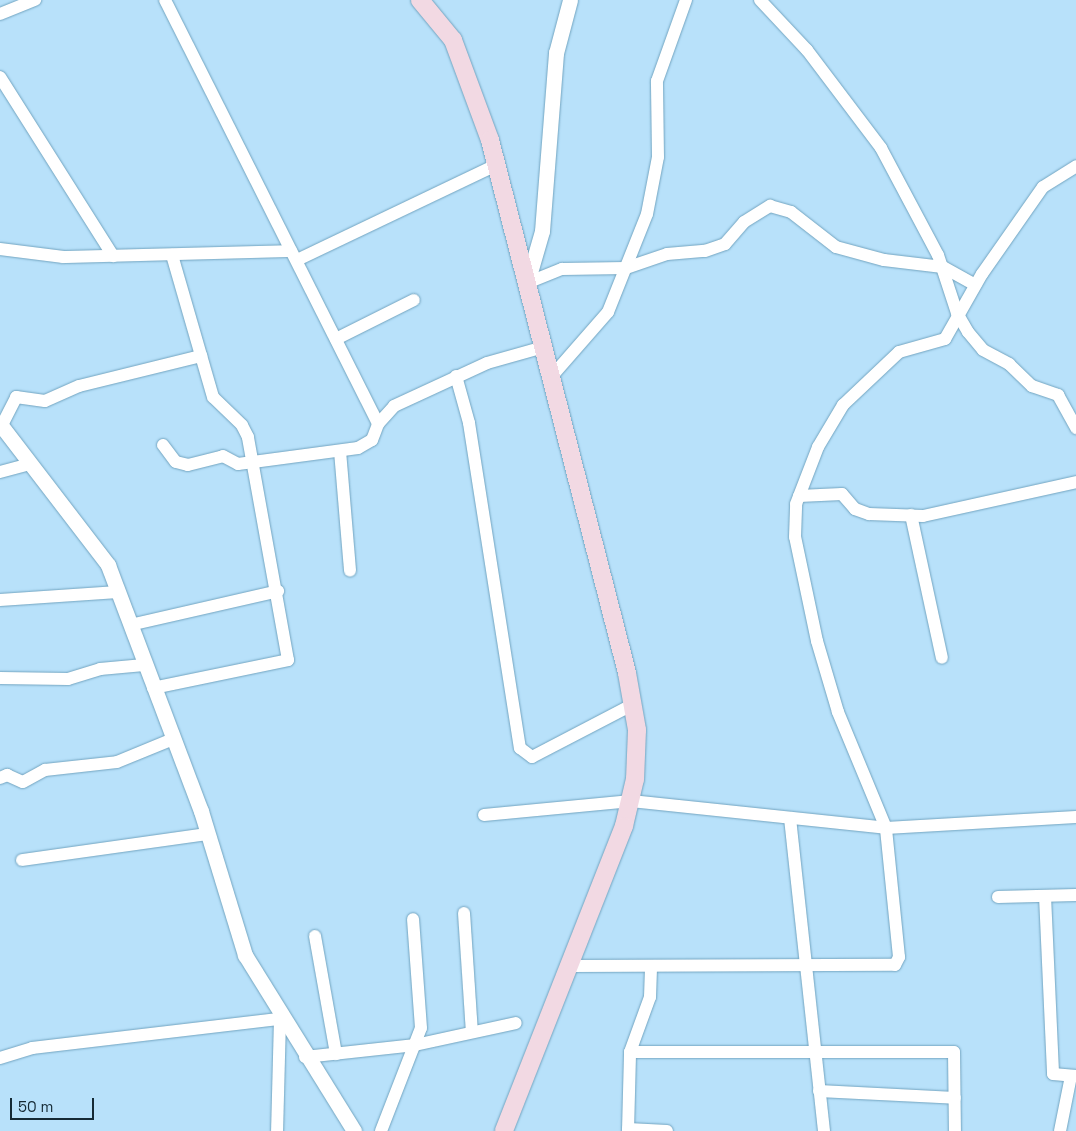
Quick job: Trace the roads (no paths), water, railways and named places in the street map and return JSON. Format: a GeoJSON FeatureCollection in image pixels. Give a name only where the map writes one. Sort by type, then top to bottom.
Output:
{"type":"FeatureCollection","features":[{"type":"Feature","properties":{"kind":"main road"},"geometry":{"type":"LineString","coordinates":[[420,0],[453,40],[469,77],[496,165],[552,376],[634,704],[637,755],[631,801],[609,870],[504,1131]]}},
{"type":"Feature","properties":{"kind":"street"},"geometry":{"type":"LineString","coordinates":[[0,14],[35,0]]}},
{"type":"Feature","properties":{"kind":"street"},"geometry":{"type":"LineString","coordinates":[[165,0],[378,424]]}},
{"type":"Feature","properties":{"kind":"street"},"geometry":{"type":"LineString","coordinates":[[527,283],[542,231],[556,53],[570,0]]}},
{"type":"Feature","properties":{"kind":"street"},"geometry":{"type":"LineString","coordinates":[[552,376],[608,312],[655,188],[657,81],[686,0]]}},
{"type":"Feature","properties":{"kind":"street"},"geometry":{"type":"LineString","coordinates":[[760,0],[807,50],[881,148],[943,267],[957,313],[983,350],[1010,364],[1032,386],[1058,395],[1076,428]]}},
{"type":"Feature","properties":{"kind":"street"},"geometry":{"type":"LineString","coordinates":[[0,77],[114,256]]}},
{"type":"Feature","properties":{"kind":"street"},"geometry":{"type":"LineString","coordinates":[[0,250],[114,256],[294,255],[496,165]]}},
{"type":"Feature","properties":{"kind":"street"},"geometry":{"type":"LineString","coordinates":[[570,966],[651,968],[895,964],[899,957],[886,828],[838,712],[817,641],[795,537],[799,496],[818,447],[843,405],[899,352],[945,339],[957,313],[975,285],[1043,187],[1076,166]]}},
{"type":"Feature","properties":{"kind":"street"},"geometry":{"type":"LineString","coordinates":[[527,283],[562,269],[626,268],[667,254],[705,251],[725,244],[744,222],[770,206],[791,212],[836,247],[850,252],[943,267],[975,285]]}},
{"type":"Feature","properties":{"kind":"street"},"geometry":{"type":"LineString","coordinates":[[153,688],[288,660],[278,591],[242,425],[213,397],[172,255]]}},
{"type":"Feature","properties":{"kind":"street"},"geometry":{"type":"LineString","coordinates":[[336,339],[414,300]]}},
{"type":"Feature","properties":{"kind":"street"},"geometry":{"type":"LineString","coordinates":[[163,445],[176,462],[188,464],[223,456],[238,464],[340,451],[372,440],[378,424],[394,406],[456,376],[544,347]]}},
{"type":"Feature","properties":{"kind":"street"},"geometry":{"type":"LineString","coordinates":[[201,356],[79,386],[46,401],[16,397],[1,428],[108,565],[208,834],[244,955],[280,1019],[354,1131]]}},
{"type":"Feature","properties":{"kind":"street"},"geometry":{"type":"LineString","coordinates":[[456,376],[469,423],[520,748],[532,757],[634,704]]}},
{"type":"Feature","properties":{"kind":"street"},"geometry":{"type":"LineString","coordinates":[[340,451],[350,571]]}},
{"type":"Feature","properties":{"kind":"street"},"geometry":{"type":"LineString","coordinates":[[0,472],[30,464]]}},
{"type":"Feature","properties":{"kind":"street"},"geometry":{"type":"LineString","coordinates":[[799,496],[842,494],[855,509],[869,514],[910,515],[1076,482]]}},
{"type":"Feature","properties":{"kind":"street"},"geometry":{"type":"LineString","coordinates":[[910,515],[942,658]]}},
{"type":"Feature","properties":{"kind":"street"},"geometry":{"type":"LineString","coordinates":[[130,625],[278,591]]}},
{"type":"Feature","properties":{"kind":"street"},"geometry":{"type":"LineString","coordinates":[[0,600],[118,592]]}},
{"type":"Feature","properties":{"kind":"street"},"geometry":{"type":"LineString","coordinates":[[0,678],[68,679],[100,669],[144,665]]}},
{"type":"Feature","properties":{"kind":"street"},"geometry":{"type":"LineString","coordinates":[[0,778],[7,775],[23,782],[45,770],[117,762],[173,739]]}},
{"type":"Feature","properties":{"kind":"street"},"geometry":{"type":"LineString","coordinates":[[484,815],[631,801],[886,828],[1076,817]]}},
{"type":"Feature","properties":{"kind":"street"},"geometry":{"type":"LineString","coordinates":[[790,818],[824,1131]]}},
{"type":"Feature","properties":{"kind":"street"},"geometry":{"type":"LineString","coordinates":[[22,860],[208,834]]}},
{"type":"Feature","properties":{"kind":"street"},"geometry":{"type":"LineString","coordinates":[[998,897],[1076,895]]}},
{"type":"Feature","properties":{"kind":"street"},"geometry":{"type":"LineString","coordinates":[[1045,896],[1053,1074],[1073,1076],[1060,1131]]}},
{"type":"Feature","properties":{"kind":"street"},"geometry":{"type":"LineString","coordinates":[[464,913],[472,1032]]}},
{"type":"Feature","properties":{"kind":"street"},"geometry":{"type":"LineString","coordinates":[[381,1131],[421,1028],[413,919]]}},
{"type":"Feature","properties":{"kind":"street"},"geometry":{"type":"LineString","coordinates":[[314,936],[336,1054]]}},
{"type":"Feature","properties":{"kind":"street"},"geometry":{"type":"LineString","coordinates":[[651,968],[650,997],[630,1052],[628,1130],[668,1131]]}},
{"type":"Feature","properties":{"kind":"street"},"geometry":{"type":"LineString","coordinates":[[0,1058],[32,1048],[280,1019]]}},
{"type":"Feature","properties":{"kind":"street"},"geometry":{"type":"LineString","coordinates":[[277,1131],[280,1019]]}},
{"type":"Feature","properties":{"kind":"street"},"geometry":{"type":"LineString","coordinates":[[305,1057],[415,1045],[516,1023]]}},
{"type":"Feature","properties":{"kind":"street"},"geometry":{"type":"LineString","coordinates":[[630,1052],[954,1052],[956,1131]]}},
{"type":"Feature","properties":{"kind":"street"},"geometry":{"type":"LineString","coordinates":[[819,1091],[955,1098]]}}]}
